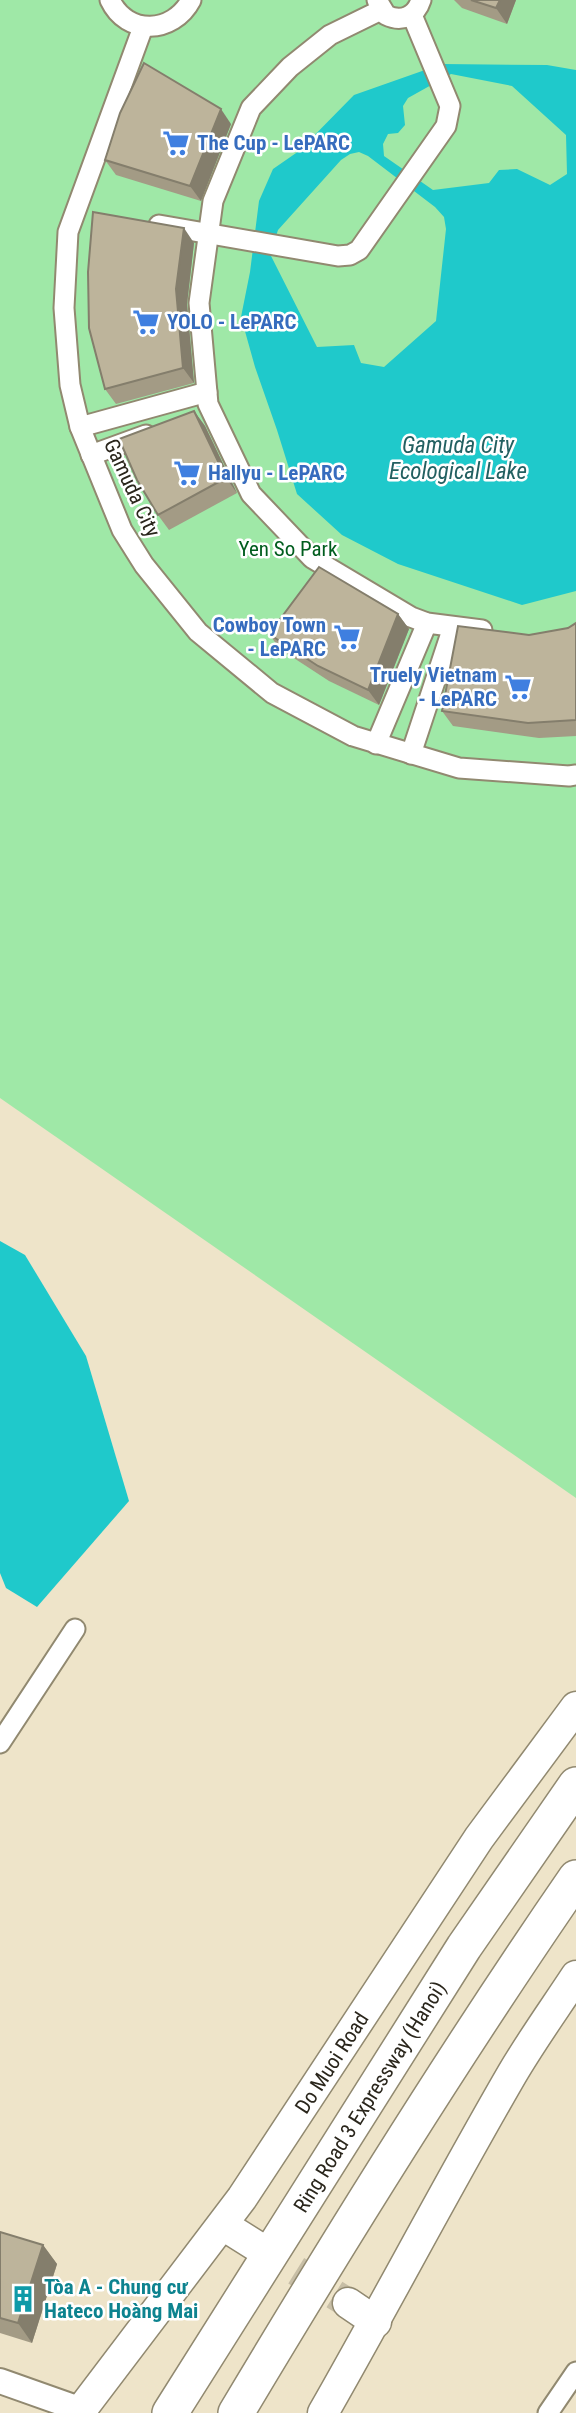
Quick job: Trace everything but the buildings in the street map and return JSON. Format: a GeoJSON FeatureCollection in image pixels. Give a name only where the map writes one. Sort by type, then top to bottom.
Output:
{"type":"FeatureCollection","features":[{"type":"Feature","properties":{"kind":"highway","name":"Ring Road 3 Expressway (Hanoi)"},"geometry":{"type":"LineString","coordinates":[[171,2412],[464,1947],[576,1785]]}},
{"type":"Feature","properties":{"kind":"highway"},"geometry":{"type":"LineString","coordinates":[[236,2413],[409,2130],[508,1976],[576,1878]]}},
{"type":"Feature","properties":{"kind":"main road","name":"Do Muoi Road"},"geometry":{"type":"LineString","coordinates":[[81,2411],[223,2225],[479,1838],[576,1707]]}},
{"type":"Feature","properties":{"kind":"main road"},"geometry":{"type":"LineString","coordinates":[[323,2413],[513,2072],[576,1976]]}},
{"type":"Feature","properties":{"kind":"main road"},"geometry":{"type":"LineString","coordinates":[[223,2225],[258,2247]]}},
{"type":"Feature","properties":{"kind":"main road"},"geometry":{"type":"LineString","coordinates":[[348,2303],[376,2322]]}},
{"type":"Feature","properties":{"kind":"street"},"geometry":{"type":"LineString","coordinates":[[110,0],[116,12],[124,19],[143,27],[166,24],[176,19],[191,0]]}},
{"type":"Feature","properties":{"kind":"street"},"geometry":{"type":"LineString","coordinates":[[416,7],[406,18],[392,18],[379,5],[330,35],[290,67],[251,108],[213,201],[199,303],[206,406],[251,494],[312,558],[411,617],[427,623],[502,633]]}},
{"type":"Feature","properties":{"kind":"street"},"geometry":{"type":"LineString","coordinates":[[142,222],[338,256],[350,255],[359,250],[446,126],[450,116],[450,106],[432,62],[416,7]]}},
{"type":"Feature","properties":{"kind":"street","name":"Gamuda City"},"geometry":{"type":"LineString","coordinates":[[143,27],[82,211],[68,232],[64,308],[70,385],[80,427],[122,530],[144,565],[198,632],[272,693],[353,736],[459,768],[576,775]]}},
{"type":"Feature","properties":{"kind":"street"},"geometry":{"type":"LineString","coordinates":[[80,427],[206,406]]}},
{"type":"Feature","properties":{"kind":"street"},"geometry":{"type":"LineString","coordinates":[[91,455],[163,428]]}},
{"type":"Feature","properties":{"kind":"street"},"geometry":{"type":"LineString","coordinates":[[376,744],[427,623]]}},
{"type":"Feature","properties":{"kind":"street"},"geometry":{"type":"LineString","coordinates":[[411,754],[453,626]]}},
{"type":"Feature","properties":{"kind":"street"},"geometry":{"type":"LineString","coordinates":[[0,1743],[75,1629]]}},
{"type":"Feature","properties":{"kind":"street"},"geometry":{"type":"LineString","coordinates":[[548,2413],[576,2372]]}},
{"type":"Feature","properties":{"kind":"street"},"geometry":{"type":"LineString","coordinates":[[0,2381],[81,2411]]}},
{"type":"Feature","properties":{"kind":"green space","name":"Yen So Park"},"geometry":{"type":"Polygon","coordinates":[[[0,0],[576,0],[576,1498],[0,1098],[0,0]]]}},
{"type":"Feature","properties":{"kind":"water","name":"Gamuda City Ecological Lake"},"geometry":{"type":"Polygon","coordinates":[[[442,64],[547,65],[576,70],[576,591],[522,605],[398,564],[342,535],[297,494],[241,317],[259,201],[273,169],[299,151],[354,95],[442,64]],[[451,74],[408,98],[403,106],[405,125],[398,133],[388,134],[383,144],[384,156],[433,190],[489,183],[499,170],[517,169],[550,185],[567,174],[566,135],[512,86],[451,74]],[[359,152],[341,160],[278,230],[270,254],[317,347],[354,345],[361,363],[384,367],[436,321],[446,229],[444,217],[435,207],[359,152]]]}},
{"type":"Feature","properties":{"kind":"water"},"geometry":{"type":"Polygon","coordinates":[[[0,1241],[25,1255],[86,1356],[129,1501],[37,1607],[6,1588],[0,1573],[0,1241]]]}},
{"type":"Feature","properties":{"kind":"tunnel"},"geometry":{"type":"LineString","coordinates":[[258,2247],[348,2303]]}},
{"type":"Feature","properties":{"kind":"place","name":"The Cup - LePARC"},"geometry":{"type":"Point","coordinates":[176,143]}},
{"type":"Feature","properties":{"kind":"place","name":"YOLO - LePARC"},"geometry":{"type":"Point","coordinates":[146,322]}},
{"type":"Feature","properties":{"kind":"place","name":"Hallyu - LePARC"},"geometry":{"type":"Point","coordinates":[187,473]}},
{"type":"Feature","properties":{"kind":"place","name":"Cowboy Town - LePARC"},"geometry":{"type":"Point","coordinates":[347,637]}},
{"type":"Feature","properties":{"kind":"place","name":"Truely Vietnam - LePARC"},"geometry":{"type":"Point","coordinates":[518,687]}},
{"type":"Feature","properties":{"kind":"place","name":"Tòa A - Chung cư Hateco Hoàng Mai"},"geometry":{"type":"Point","coordinates":[23,2299]}}]}
